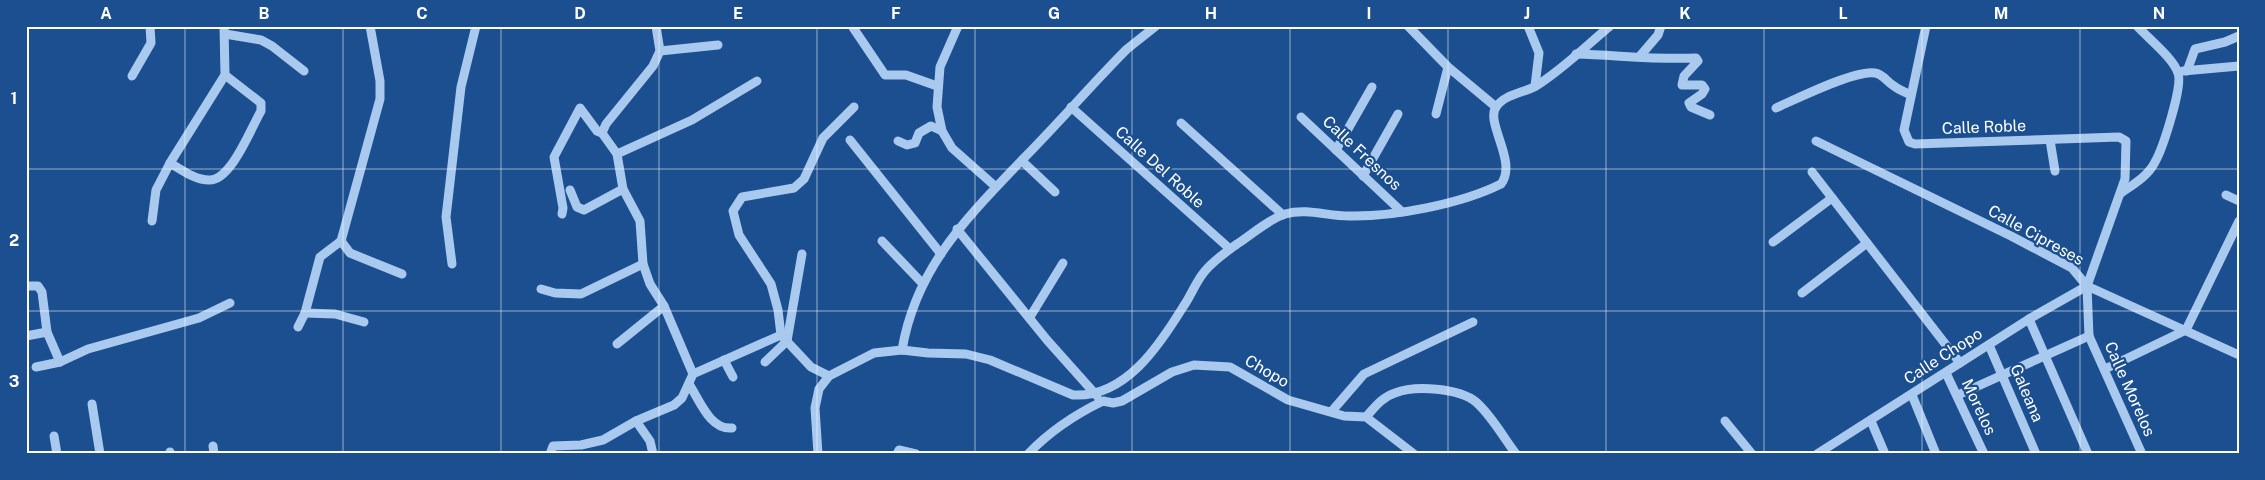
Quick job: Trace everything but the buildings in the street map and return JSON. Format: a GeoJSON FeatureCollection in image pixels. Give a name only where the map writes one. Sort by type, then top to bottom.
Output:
{"type":"FeatureCollection","features":[{"type":"Feature","properties":{"kind":"street"},"geometry":{"type":"LineString","coordinates":[[132,76],[151,43],[150,26]]}},
{"type":"Feature","properties":{"kind":"street"},"geometry":{"type":"LineString","coordinates":[[298,328],[305,313],[320,257],[342,241],[380,99],[380,81],[370,26]]}},
{"type":"Feature","properties":{"kind":"street"},"geometry":{"type":"LineString","coordinates":[[452,264],[446,217],[461,87],[476,26]]}},
{"type":"Feature","properties":{"kind":"street"},"geometry":{"type":"LineString","coordinates":[[602,134],[606,124],[653,66],[660,51],[656,26]]}},
{"type":"Feature","properties":{"kind":"street"},"geometry":{"type":"LineString","coordinates":[[852,26],[885,75],[906,75],[937,86]]}},
{"type":"Feature","properties":{"kind":"street"},"geometry":{"type":"LineString","coordinates":[[958,26],[944,55],[937,86],[937,107],[942,131],[952,148],[996,186]]}},
{"type":"Feature","properties":{"kind":"street"},"geometry":{"type":"LineString","coordinates":[[902,350],[905,331],[923,284],[957,229],[1127,49],[1156,26]]}},
{"type":"Feature","properties":{"kind":"street"},"geometry":{"type":"LineString","coordinates":[[1408,26],[1448,67],[1496,107]]}},
{"type":"Feature","properties":{"kind":"street"},"geometry":{"type":"LineString","coordinates":[[1528,26],[1539,54],[1535,86]]}},
{"type":"Feature","properties":{"kind":"street"},"geometry":{"type":"LineString","coordinates":[[818,454],[815,408],[819,389],[829,376],[874,353],[902,350],[966,354],[990,360],[1073,395],[1084,396],[1126,378],[1159,344],[1205,271],[1230,249],[1283,215],[1299,211],[1348,216],[1402,212],[1439,204],[1501,184],[1505,179],[1506,162],[1494,116],[1496,107],[1509,96],[1535,86],[1610,26]]}},
{"type":"Feature","properties":{"kind":"street"},"geometry":{"type":"LineString","coordinates":[[1640,56],[1658,35],[1661,26]]}},
{"type":"Feature","properties":{"kind":"street","name":"Calle Roble"},"geometry":{"type":"LineString","coordinates":[[1926,26],[1904,137],[1915,144],[2123,138],[2128,146],[2125,179],[2121,193]]}},
{"type":"Feature","properties":{"kind":"street"},"geometry":{"type":"LineString","coordinates":[[2137,26],[2182,71]]}},
{"type":"Feature","properties":{"kind":"street"},"geometry":{"type":"LineString","coordinates":[[152,220],[156,190],[170,163],[225,75],[225,30],[261,40],[272,46],[304,71]]}},
{"type":"Feature","properties":{"kind":"street"},"geometry":{"type":"LineString","coordinates":[[2086,286],[2121,193],[2147,173],[2156,162],[2178,95],[2182,71],[2195,49],[2225,42],[2239,36]]}},
{"type":"Feature","properties":{"kind":"street"},"geometry":{"type":"LineString","coordinates":[[660,51],[718,45]]}},
{"type":"Feature","properties":{"kind":"street"},"geometry":{"type":"LineString","coordinates":[[1576,54],[1640,56],[1667,60],[1696,58],[1698,61],[1684,76],[1682,85],[1702,85],[1705,89],[1702,94],[1689,103],[1691,107],[1710,115]]}},
{"type":"Feature","properties":{"kind":"street"},"geometry":{"type":"LineString","coordinates":[[2182,71],[2239,66]]}},
{"type":"Feature","properties":{"kind":"street"},"geometry":{"type":"LineString","coordinates":[[1436,114],[1448,67]]}},
{"type":"Feature","properties":{"kind":"street"},"geometry":{"type":"LineString","coordinates":[[1776,108],[1835,83],[1875,72],[1894,86],[1911,95]]}},
{"type":"Feature","properties":{"kind":"street"},"geometry":{"type":"LineString","coordinates":[[170,163],[194,177],[208,181],[217,180],[228,172],[261,111],[261,103],[225,75]]}},
{"type":"Feature","properties":{"kind":"street"},"geometry":{"type":"LineString","coordinates":[[617,154],[692,120],[757,81]]}},
{"type":"Feature","properties":{"kind":"street"},"geometry":{"type":"LineString","coordinates":[[1336,150],[1372,87]]}},
{"type":"Feature","properties":{"kind":"street"},"geometry":{"type":"LineString","coordinates":[[829,376],[811,367],[784,338],[771,284],[740,235],[734,219],[734,205],[742,198],[794,188],[804,179],[823,138],[854,107]]}},
{"type":"Feature","properties":{"kind":"street","name":"Calle Del Roble"},"geometry":{"type":"LineString","coordinates":[[1071,107],[1230,249]]}},
{"type":"Feature","properties":{"kind":"street"},"geometry":{"type":"LineString","coordinates":[[562,214],[563,208],[554,157],[580,108],[617,154],[622,189],[640,221],[643,264],[650,284],[664,306],[693,374]]}},
{"type":"Feature","properties":{"kind":"street"},"geometry":{"type":"LineString","coordinates":[[1364,176],[1398,114]]}},
{"type":"Feature","properties":{"kind":"street","name":"Calle Fresnos"},"geometry":{"type":"LineString","coordinates":[[1301,117],[1402,212]]}},
{"type":"Feature","properties":{"kind":"street"},"geometry":{"type":"LineString","coordinates":[[1182,123],[1283,215]]}},
{"type":"Feature","properties":{"kind":"street"},"geometry":{"type":"LineString","coordinates":[[898,141],[907,145],[915,143],[919,133],[931,126],[942,131]]}},
{"type":"Feature","properties":{"kind":"street"},"geometry":{"type":"LineString","coordinates":[[850,140],[941,254]]}},
{"type":"Feature","properties":{"kind":"street"},"geometry":{"type":"LineString","coordinates":[[2050,140],[2055,171]]}},
{"type":"Feature","properties":{"kind":"street","name":"Calle Cipreses"},"geometry":{"type":"LineString","coordinates":[[1816,141],[2011,236],[2072,268],[2086,286],[2239,355]]}},
{"type":"Feature","properties":{"kind":"street"},"geometry":{"type":"LineString","coordinates":[[1022,161],[1056,192]]}},
{"type":"Feature","properties":{"kind":"street"},"geometry":{"type":"LineString","coordinates":[[1812,172],[1960,363]]}},
{"type":"Feature","properties":{"kind":"street"},"geometry":{"type":"LineString","coordinates":[[570,190],[577,207],[584,210],[622,189]]}},
{"type":"Feature","properties":{"kind":"street"},"geometry":{"type":"LineString","coordinates":[[2226,195],[2239,201]]}},
{"type":"Feature","properties":{"kind":"street"},"geometry":{"type":"LineString","coordinates":[[1772,242],[1832,198]]}},
{"type":"Feature","properties":{"kind":"street"},"geometry":{"type":"LineString","coordinates":[[2105,369],[2186,330],[2239,221]]}},
{"type":"Feature","properties":{"kind":"street"},"geometry":{"type":"LineString","coordinates":[[957,229],[1030,316],[1047,340],[1103,401]]}},
{"type":"Feature","properties":{"kind":"street"},"geometry":{"type":"LineString","coordinates":[[342,241],[350,253],[402,274]]}},
{"type":"Feature","properties":{"kind":"street"},"geometry":{"type":"LineString","coordinates":[[882,241],[923,284]]}},
{"type":"Feature","properties":{"kind":"street"},"geometry":{"type":"LineString","coordinates":[[1802,293],[1867,243]]}},
{"type":"Feature","properties":{"kind":"street"},"geometry":{"type":"LineString","coordinates":[[765,362],[784,338],[802,254]]}},
{"type":"Feature","properties":{"kind":"street"},"geometry":{"type":"LineString","coordinates":[[1030,316],[1062,263]]}},
{"type":"Feature","properties":{"kind":"street"},"geometry":{"type":"LineString","coordinates":[[541,288],[555,293],[581,294],[643,264]]}},
{"type":"Feature","properties":{"kind":"street"},"geometry":{"type":"LineString","coordinates":[[26,286],[38,286],[42,292],[47,332],[60,362]]}},
{"type":"Feature","properties":{"kind":"street","name":"Calle Chopo"},"geometry":{"type":"LineString","coordinates":[[1818,454],[2029,319],[2086,286]]}},
{"type":"Feature","properties":{"kind":"street","name":"Calle Morelos"},"geometry":{"type":"LineString","coordinates":[[2086,286],[2090,336],[2142,454]]}},
{"type":"Feature","properties":{"kind":"street"},"geometry":{"type":"LineString","coordinates":[[36,367],[60,362],[88,349],[199,318],[230,303]]}},
{"type":"Feature","properties":{"kind":"street"},"geometry":{"type":"LineString","coordinates":[[617,344],[664,306]]}},
{"type":"Feature","properties":{"kind":"street"},"geometry":{"type":"LineString","coordinates":[[305,313],[335,314],[364,322]]}},
{"type":"Feature","properties":{"kind":"street"},"geometry":{"type":"LineString","coordinates":[[2029,319],[2088,454]]}},
{"type":"Feature","properties":{"kind":"street"},"geometry":{"type":"LineString","coordinates":[[1332,411],[1364,374],[1473,322]]}},
{"type":"Feature","properties":{"kind":"street"},"geometry":{"type":"LineString","coordinates":[[26,336],[47,332]]}},
{"type":"Feature","properties":{"kind":"street","name":"Calle Morelos"},"geometry":{"type":"LineString","coordinates":[[1958,395],[2090,336]]}},
{"type":"Feature","properties":{"kind":"street"},"geometry":{"type":"LineString","coordinates":[[550,454],[553,446],[581,445],[603,440],[636,421],[674,405],[682,398],[693,374],[724,360],[784,338]]}},
{"type":"Feature","properties":{"kind":"street","name":"Galeana"},"geometry":{"type":"LineString","coordinates":[[1989,345],[2036,454]]}},
{"type":"Feature","properties":{"kind":"street"},"geometry":{"type":"LineString","coordinates":[[724,360],[733,376]]}},
{"type":"Feature","properties":{"kind":"street","name":"Chopo"},"geometry":{"type":"LineString","coordinates":[[1028,454],[1056,428],[1103,401],[1113,403],[1122,401],[1172,372],[1194,365],[1230,367],[1288,400],[1332,411],[1344,416],[1366,417]]}},
{"type":"Feature","properties":{"kind":"street","name":"Morelos"},"geometry":{"type":"LineString","coordinates":[[1946,373],[1958,395],[1984,454]]}},
{"type":"Feature","properties":{"kind":"street"},"geometry":{"type":"LineString","coordinates":[[689,384],[715,425],[723,429],[732,428]]}},
{"type":"Feature","properties":{"kind":"street"},"geometry":{"type":"LineString","coordinates":[[1414,454],[1366,417],[1382,400],[1394,393],[1408,390],[1448,390],[1463,394],[1476,403],[1489,417],[1516,454]]}},
{"type":"Feature","properties":{"kind":"street"},"geometry":{"type":"LineString","coordinates":[[1912,395],[1936,454]]}},
{"type":"Feature","properties":{"kind":"street"},"geometry":{"type":"LineString","coordinates":[[92,404],[100,454]]}},
{"type":"Feature","properties":{"kind":"street"},"geometry":{"type":"LineString","coordinates":[[636,421],[650,441],[653,454]]}},
{"type":"Feature","properties":{"kind":"street"},"geometry":{"type":"LineString","coordinates":[[1725,421],[1752,454]]}},
{"type":"Feature","properties":{"kind":"street"},"geometry":{"type":"LineString","coordinates":[[1871,421],[1885,454]]}},
{"type":"Feature","properties":{"kind":"street"},"geometry":{"type":"LineString","coordinates":[[54,436],[57,454]]}},
{"type":"Feature","properties":{"kind":"street"},"geometry":{"type":"LineString","coordinates":[[898,452],[916,454]]}}]}
